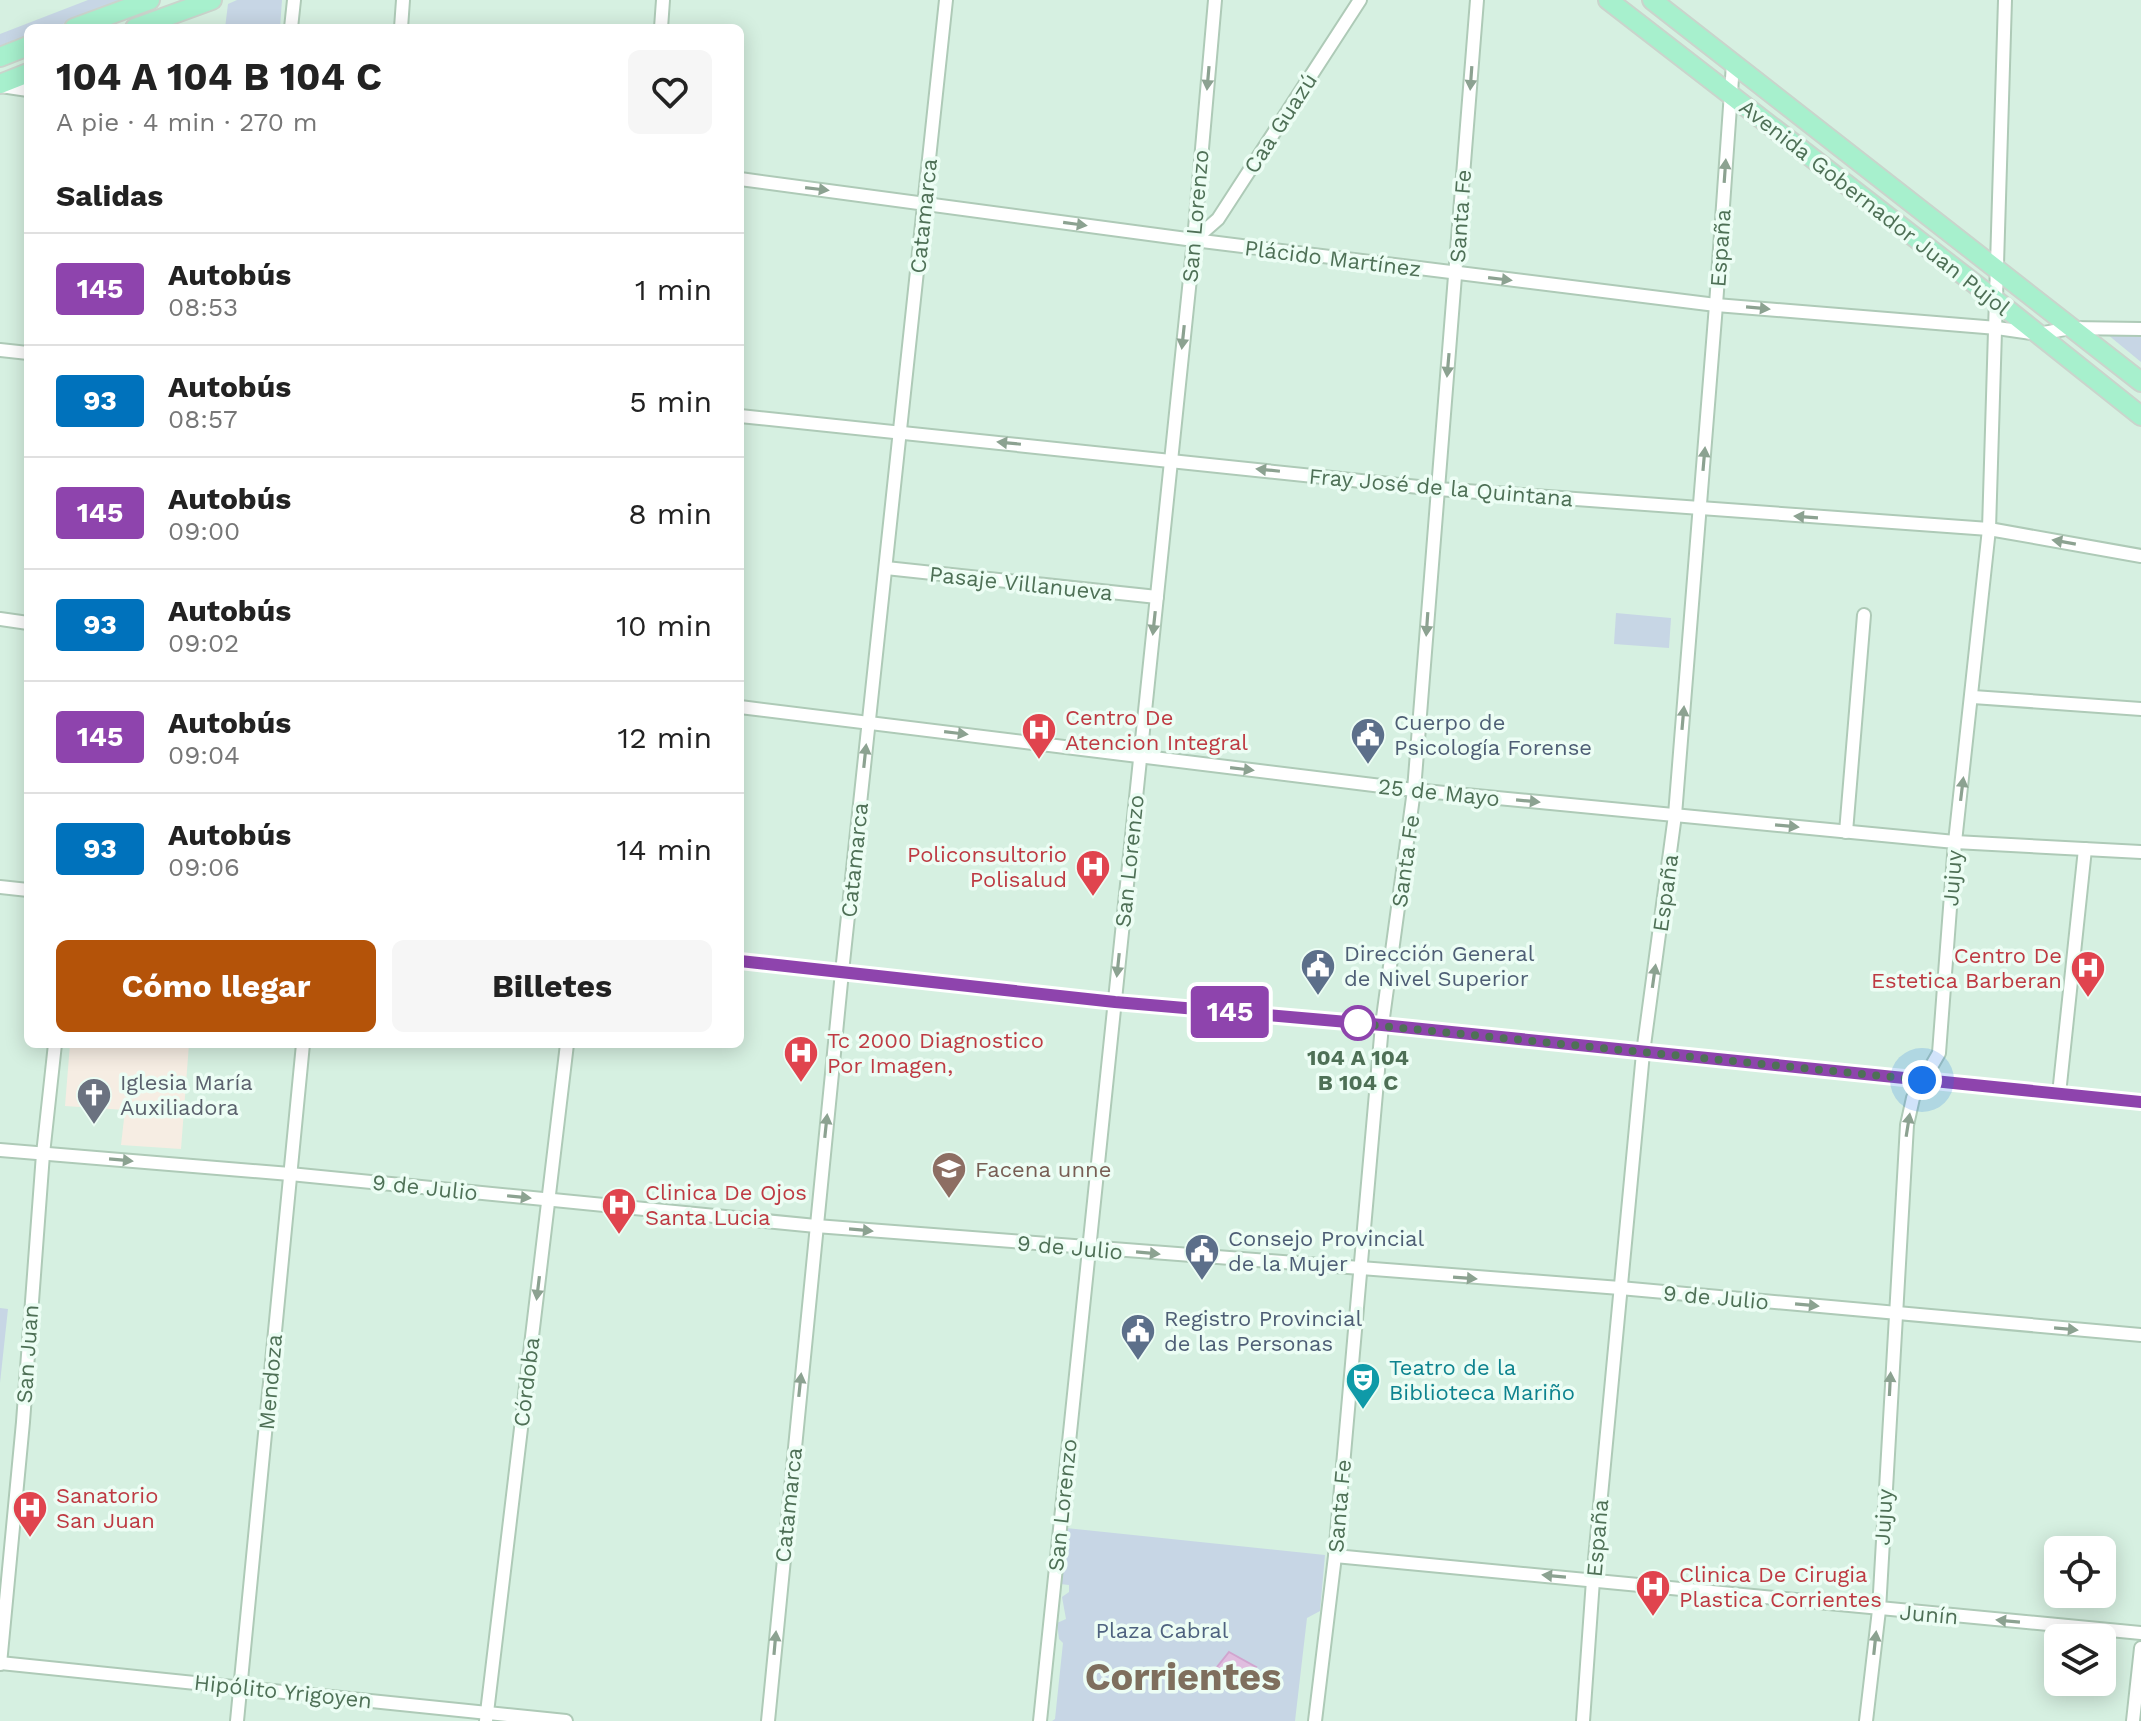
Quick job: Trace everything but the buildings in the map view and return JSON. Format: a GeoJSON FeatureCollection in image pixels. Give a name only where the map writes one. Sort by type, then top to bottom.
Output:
{"type":"FeatureCollection","features":[{"type":"Feature","properties":{"kind":"main road"},"geometry":{"type":"LineString","coordinates":[[146,24],[212,0]]}},
{"type":"Feature","properties":{"kind":"main road","name":"Avenida Gobernador Juan Pujol"},"geometry":{"type":"LineString","coordinates":[[1608,0],[2141,416]]}},
{"type":"Feature","properties":{"kind":"main road","name":"Avenida Gobernador Juan Pujol"},"geometry":{"type":"LineString","coordinates":[[1652,0],[2141,382]]}},
{"type":"Feature","properties":{"kind":"main road"},"geometry":{"type":"LineString","coordinates":[[113,20],[147,1]]}},
{"type":"Feature","properties":{"kind":"main road"},"geometry":{"type":"LineString","coordinates":[[0,57],[24,48]]}},
{"type":"Feature","properties":{"kind":"main road"},"geometry":{"type":"LineString","coordinates":[[0,85],[24,75]]}},
{"type":"Feature","properties":{"kind":"street"},"geometry":{"type":"LineString","coordinates":[[291,24],[294,0]]}},
{"type":"Feature","properties":{"kind":"street"},"geometry":{"type":"LineString","coordinates":[[401,24],[403,0]]}},
{"type":"Feature","properties":{"kind":"street"},"geometry":{"type":"LineString","coordinates":[[661,24],[663,0]]}},
{"type":"Feature","properties":{"kind":"street","name":"Catamarca"},"geometry":{"type":"LineString","coordinates":[[768,1721],[842,972],[946,0]]}},
{"type":"Feature","properties":{"kind":"street","name":"San Lorenzo"},"geometry":{"type":"LineString","coordinates":[[1040,1721],[1194,240],[1215,0]]}},
{"type":"Feature","properties":{"kind":"street","name":"Caa Guazú"},"geometry":{"type":"LineString","coordinates":[[1194,240],[1218,219],[1360,0]]}},
{"type":"Feature","properties":{"kind":"street","name":"Santa Fe"},"geometry":{"type":"LineString","coordinates":[[1315,1721],[1335,1556],[1382,1025],[1414,790],[1477,0]]}},
{"type":"Feature","properties":{"kind":"street","name":"Jujuy"},"geometry":{"type":"LineString","coordinates":[[1866,1721],[1879,1610],[1907,1125],[1913,1098],[1939,1053],[1955,842],[1989,529],[2005,0]]}},
{"type":"Feature","properties":{"kind":"street"},"geometry":{"type":"LineString","coordinates":[[139,24],[147,1]]}},
{"type":"Feature","properties":{"kind":"street","name":"España"},"geometry":{"type":"LineString","coordinates":[[1583,1721],[1593,1580],[1643,1053],[1675,815],[1733,64]]}},
{"type":"Feature","properties":{"kind":"street"},"geometry":{"type":"LineString","coordinates":[[0,85],[24,89]]}},
{"type":"Feature","properties":{"kind":"street","name":"Plácido Martínez"},"geometry":{"type":"LineString","coordinates":[[744,180],[1456,274],[1716,305],[2038,334],[2071,328],[2141,329]]}},
{"type":"Feature","properties":{"kind":"street"},"geometry":{"type":"LineString","coordinates":[[0,350],[24,353]]}},
{"type":"Feature","properties":{"kind":"street","name":"Fray José de la Quintana"},"geometry":{"type":"LineString","coordinates":[[744,416],[1438,489],[1989,529],[2141,556]]}},
{"type":"Feature","properties":{"kind":"street","name":"Pasaje Villanueva"},"geometry":{"type":"LineString","coordinates":[[886,568],[1157,597]]}},
{"type":"Feature","properties":{"kind":"street"},"geometry":{"type":"LineString","coordinates":[[1846,832],[1864,615]]}},
{"type":"Feature","properties":{"kind":"street"},"geometry":{"type":"LineString","coordinates":[[0,619],[24,622]]}},
{"type":"Feature","properties":{"kind":"street"},"geometry":{"type":"LineString","coordinates":[[1973,697],[2141,709]]}},
{"type":"Feature","properties":{"kind":"street","name":"25 de Mayo"},"geometry":{"type":"LineString","coordinates":[[744,707],[1414,790],[1955,842],[2141,852]]}},
{"type":"Feature","properties":{"kind":"street"},"geometry":{"type":"LineString","coordinates":[[2059,1094],[2085,849]]}},
{"type":"Feature","properties":{"kind":"street"},"geometry":{"type":"LineString","coordinates":[[0,887],[24,890]]}},
{"type":"Feature","properties":{"kind":"street"},"geometry":{"type":"LineString","coordinates":[[744,961],[1115,1002],[1382,1025],[2141,1102]]}},
{"type":"Feature","properties":{"kind":"street","name":"San Juan"},"geometry":{"type":"LineString","coordinates":[[0,1664],[55,1048]]}},
{"type":"Feature","properties":{"kind":"street","name":"Mendoza"},"geometry":{"type":"LineString","coordinates":[[237,1721],[303,1048]]}},
{"type":"Feature","properties":{"kind":"street","name":"Córdoba"},"geometry":{"type":"LineString","coordinates":[[487,1717],[567,1048]]}},
{"type":"Feature","properties":{"kind":"street","name":"9 de Julio"},"geometry":{"type":"LineString","coordinates":[[0,1150],[290,1174],[816,1226],[1620,1288],[2141,1335]]}},
{"type":"Feature","properties":{"kind":"street","name":"Junín"},"geometry":{"type":"LineString","coordinates":[[1335,1556],[2141,1633]]}},
{"type":"Feature","properties":{"kind":"street"},"geometry":{"type":"LineString","coordinates":[[2133,1721],[2141,1648]]}},
{"type":"Feature","properties":{"kind":"street","name":"Hipólito Yrigoyen"},"geometry":{"type":"LineString","coordinates":[[0,1664],[241,1686],[487,1717],[566,1721]]}},
{"type":"Feature","properties":{"kind":"shaded area"},"geometry":{"type":"Polygon","coordinates":[[[0,0],[2141,0],[2141,1721],[0,1721],[0,0]]]}},
{"type":"Feature","properties":{"kind":"shaded area"},"geometry":{"type":"Polygon","coordinates":[[[70,1048],[189,1048],[181,1149],[121,1145],[125,1110],[65,1106],[70,1048]]]}},
{"type":"Feature","properties":{"kind":"shaded area"},"geometry":{"type":"Polygon","coordinates":[[[1229,1652],[1256,1667],[1240,1684],[1217,1667],[1229,1652]]]}},
{"type":"Feature","properties":{"kind":"green space"},"geometry":{"type":"Polygon","coordinates":[[[88,0],[128,0],[63,24],[26,24],[88,0]]]}},
{"type":"Feature","properties":{"kind":"green space"},"geometry":{"type":"Polygon","coordinates":[[[237,0],[282,0],[280,24],[226,24],[228,4],[237,0]]]}},
{"type":"Feature","properties":{"kind":"green space"},"geometry":{"type":"Polygon","coordinates":[[[24,25],[24,38],[0,47],[0,34],[24,25]]]}},
{"type":"Feature","properties":{"kind":"green space"},"geometry":{"type":"Polygon","coordinates":[[[2107,334],[2141,334],[2141,362],[2107,334]]]}},
{"type":"Feature","properties":{"kind":"green space"},"geometry":{"type":"Polygon","coordinates":[[[1616,613],[1671,618],[1669,648],[1614,644],[1616,613]]]}},
{"type":"Feature","properties":{"kind":"green space"},"geometry":{"type":"Polygon","coordinates":[[[0,1308],[8,1309],[0,1383],[0,1308]]]}},
{"type":"Feature","properties":{"kind":"green space","name":"Plaza Cabral"},"geometry":{"type":"Polygon","coordinates":[[[1066,1528],[1325,1555],[1320,1611],[1307,1618],[1295,1721],[1052,1721],[1055,1719],[1063,1643],[1059,1639],[1057,1623],[1066,1619],[1062,1597],[1069,1592],[1069,1585],[1060,1584],[1066,1528]]]}},
{"type":"Feature","properties":{"kind":"bus line","name":"145"},"geometry":{"type":"LineString","coordinates":[[744,961],[1115,1002],[1382,1025],[2141,1102]]}},
{"type":"Feature","properties":{"kind":"place","name":"Centro De Atencion Integral"},"geometry":{"type":"Point","coordinates":[1039,761]}},
{"type":"Feature","properties":{"kind":"place","name":"Cuerpo de Psicología Forense"},"geometry":{"type":"Point","coordinates":[1368,766]}},
{"type":"Feature","properties":{"kind":"place","name":"Policonsultorio Polisalud"},"geometry":{"type":"Point","coordinates":[1093,898]}},
{"type":"Feature","properties":{"kind":"place","name":"Dirección General de Nivel Superior"},"geometry":{"type":"Point","coordinates":[1318,997]}},
{"type":"Feature","properties":{"kind":"place","name":"Centro De Estetica Barberan"},"geometry":{"type":"Point","coordinates":[2088,999]}},
{"type":"Feature","properties":{"kind":"place","name":"104 A 104 B 104 C"},"geometry":{"type":"Point","coordinates":[1358,1023]}},
{"type":"Feature","properties":{"kind":"place","name":"Tc 2000 Diagnostico Por Imagen,"},"geometry":{"type":"Point","coordinates":[801,1084]}},
{"type":"Feature","properties":{"kind":"place","name":"Iglesia María Auxiliadora"},"geometry":{"type":"Point","coordinates":[94,1126]}},
{"type":"Feature","properties":{"kind":"place","name":"Facena unne"},"geometry":{"type":"Point","coordinates":[949,1200]}},
{"type":"Feature","properties":{"kind":"place","name":"Clinica De Ojos Santa Lucia"},"geometry":{"type":"Point","coordinates":[619,1236]}},
{"type":"Feature","properties":{"kind":"place","name":"Consejo Provincial de la Mujer"},"geometry":{"type":"Point","coordinates":[1202,1282]}},
{"type":"Feature","properties":{"kind":"place","name":"Registro Provincial de las Personas"},"geometry":{"type":"Point","coordinates":[1138,1362]}},
{"type":"Feature","properties":{"kind":"place","name":"Teatro de la Biblioteca Mariño"},"geometry":{"type":"Point","coordinates":[1363,1411]}},
{"type":"Feature","properties":{"kind":"place","name":"Sanatorio San Juan"},"geometry":{"type":"Point","coordinates":[30,1539]}},
{"type":"Feature","properties":{"kind":"place","name":"Clinica De Cirugia Plastica Corrientes"},"geometry":{"type":"Point","coordinates":[1653,1618]}},
{"type":"Feature","properties":{"kind":"district","name":"Corrientes"},"geometry":{"type":"Point","coordinates":[1183,1677]}},
{"type":"Feature","properties":{"kind":"route"},"geometry":{"type":"LineString","coordinates":[[1358,1023],[1352,1023],[1922,1080]]}}]}
